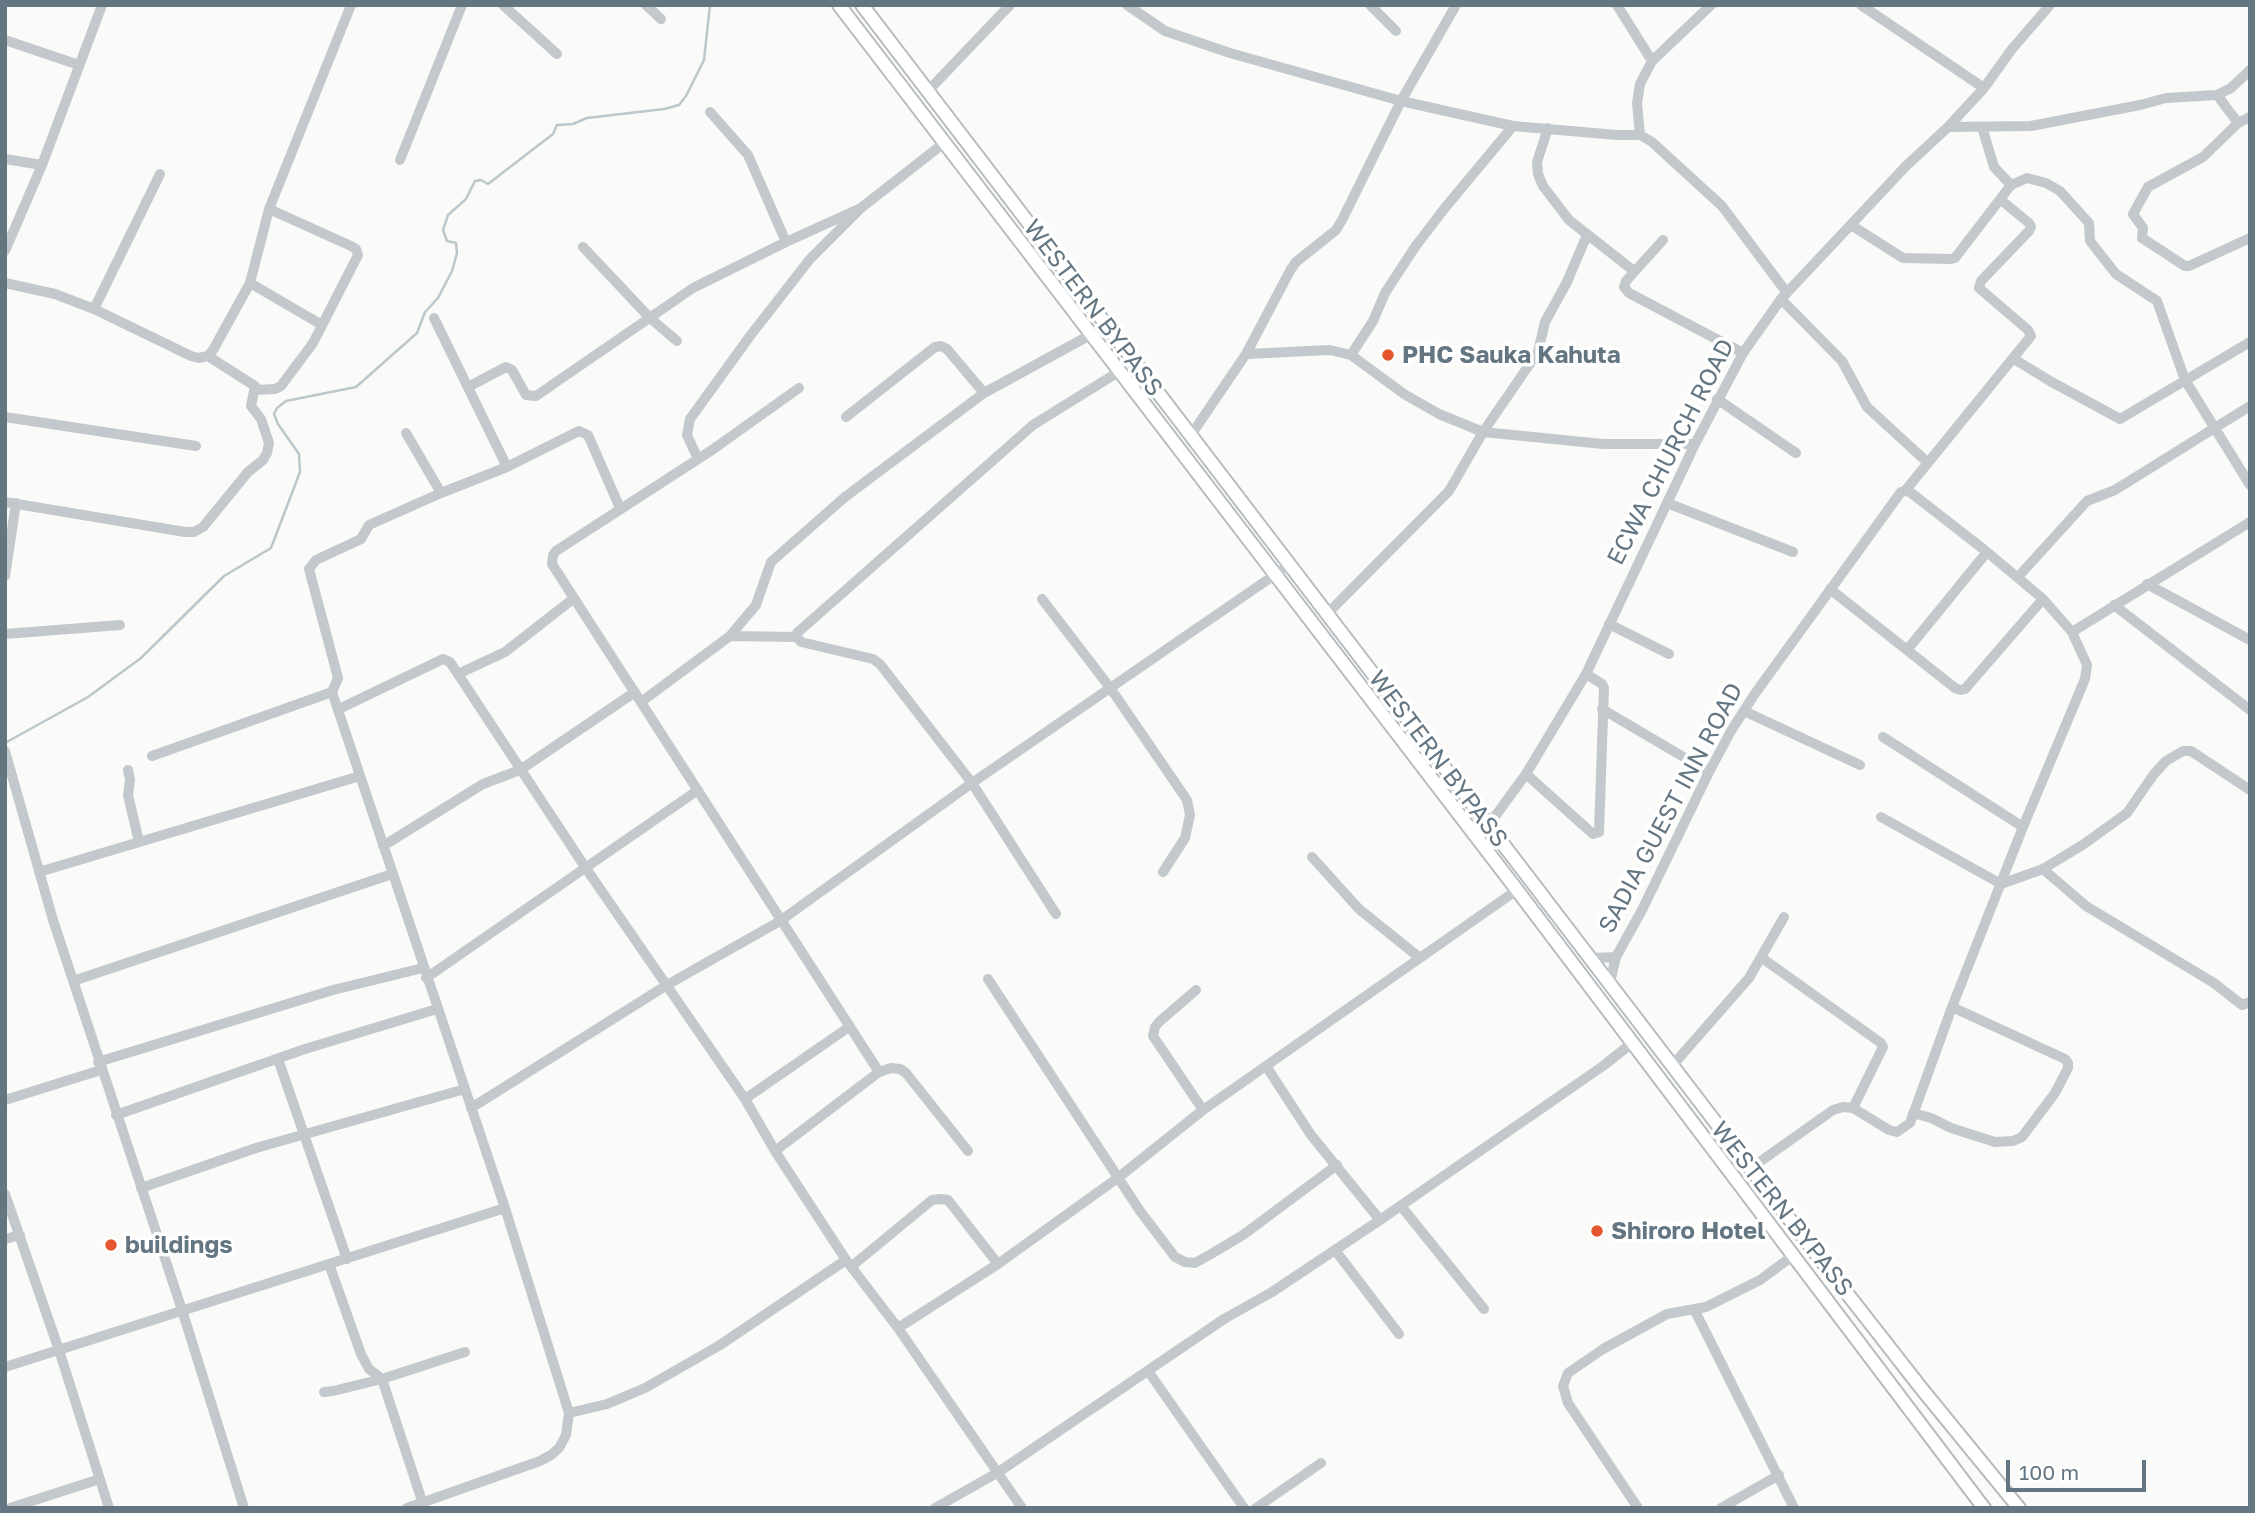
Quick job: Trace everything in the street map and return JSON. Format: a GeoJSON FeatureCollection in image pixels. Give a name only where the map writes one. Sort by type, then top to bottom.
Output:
{"type":"FeatureCollection","features":[{"type":"Feature","properties":{"kind":"main road","name":"WESTERN BYPASS"},"geometry":{"type":"LineString","coordinates":[[839,5],[1517,890],[1984,1508]]}},
{"type":"Feature","properties":{"kind":"main road","name":"WESTERN BYPASS"},"geometry":{"type":"LineString","coordinates":[[862,5],[1672,1066],[1921,1388],[2019,1508]]}},
{"type":"Feature","properties":{"kind":"street"},"geometry":{"type":"LineString","coordinates":[[5,251],[43,165],[102,5]]}},
{"type":"Feature","properties":{"kind":"street"},"geometry":{"type":"LineString","coordinates":[[5,283],[55,294],[94,309],[191,356],[208,356],[250,283],[269,209],[351,5]]}},
{"type":"Feature","properties":{"kind":"street"},"geometry":{"type":"LineString","coordinates":[[400,160],[462,5]]}},
{"type":"Feature","properties":{"kind":"street"},"geometry":{"type":"LineString","coordinates":[[503,5],[557,54]]}},
{"type":"Feature","properties":{"kind":"street"},"geometry":{"type":"LineString","coordinates":[[646,5],[661,19]]}},
{"type":"Feature","properties":{"kind":"street"},"geometry":{"type":"LineString","coordinates":[[928,91],[1010,5]]}},
{"type":"Feature","properties":{"kind":"street"},"geometry":{"type":"LineString","coordinates":[[1127,5],[1165,31],[1230,53],[1401,101],[1513,125],[1640,135],[1653,142],[1722,206],[1784,296],[1842,361],[1867,407],[1927,462]]}},
{"type":"Feature","properties":{"kind":"street"},"geometry":{"type":"LineString","coordinates":[[1370,5],[1396,32]]}},
{"type":"Feature","properties":{"kind":"street"},"geometry":{"type":"LineString","coordinates":[[1191,435],[1246,354],[1291,269],[1336,230],[1401,101],[1456,5]]}},
{"type":"Feature","properties":{"kind":"street"},"geometry":{"type":"LineString","coordinates":[[1617,5],[1652,61]]}},
{"type":"Feature","properties":{"kind":"street"},"geometry":{"type":"LineString","coordinates":[[1640,135],[1637,103],[1640,84],[1652,61],[1711,5]]}},
{"type":"Feature","properties":{"kind":"street"},"geometry":{"type":"LineString","coordinates":[[1861,5],[1984,88]]}},
{"type":"Feature","properties":{"kind":"street","name":"ECWA CHURCH ROAD"},"geometry":{"type":"LineString","coordinates":[[1488,826],[1526,774],[1586,674],[1717,399],[1743,353],[1784,296],[1906,166],[1948,127],[1984,88],[2012,49],[2050,5]]}},
{"type":"Feature","properties":{"kind":"street"},"geometry":{"type":"LineString","coordinates":[[5,40],[79,65]]}},
{"type":"Feature","properties":{"kind":"street"},"geometry":{"type":"LineString","coordinates":[[1948,127],[2031,126],[2166,98],[2217,95],[2231,88],[2250,69]]}},
{"type":"Feature","properties":{"kind":"street"},"geometry":{"type":"LineString","coordinates":[[2217,95],[2238,123]]}},
{"type":"Feature","properties":{"kind":"street"},"geometry":{"type":"LineString","coordinates":[[710,112],[748,155],[786,242]]}},
{"type":"Feature","properties":{"kind":"street"},"geometry":{"type":"LineString","coordinates":[[2250,117],[2238,123],[2203,157],[2148,187],[2133,215],[2142,226],[2142,237],[2185,266],[2250,239]]}},
{"type":"Feature","properties":{"kind":"street"},"geometry":{"type":"LineString","coordinates":[[1351,355],[1373,321],[1385,293],[1415,247],[1513,125]]}},
{"type":"Feature","properties":{"kind":"street"},"geometry":{"type":"LineString","coordinates":[[1982,127],[1994,167],[2011,185]]}},
{"type":"Feature","properties":{"kind":"street"},"geometry":{"type":"LineString","coordinates":[[1548,128],[1537,162],[1543,186],[1561,212],[1634,271]]}},
{"type":"Feature","properties":{"kind":"street"},"geometry":{"type":"LineString","coordinates":[[698,459],[687,435],[690,419],[750,336],[810,259],[861,208],[944,143]]}},
{"type":"Feature","properties":{"kind":"street"},"geometry":{"type":"LineString","coordinates":[[5,159],[43,165]]}},
{"type":"Feature","properties":{"kind":"street"},"geometry":{"type":"LineString","coordinates":[[94,309],[160,174]]}},
{"type":"Feature","properties":{"kind":"street"},"geometry":{"type":"LineString","coordinates":[[1851,225],[1903,258],[1951,259],[1955,258],[2011,185],[2027,178],[2046,183],[2060,191],[2089,223],[2090,242],[2116,274],[2157,301],[2185,380],[2250,485]]}},
{"type":"Feature","properties":{"kind":"street","name":"SADIA GUEST INN ROAD"},"geometry":{"type":"LineString","coordinates":[[1610,982],[1616,957],[1709,772],[1744,711],[1901,492],[1905,491],[2031,336],[2031,333],[1979,288],[1979,284],[2031,227],[2001,200]]}},
{"type":"Feature","properties":{"kind":"street"},"geometry":{"type":"LineString","coordinates":[[468,387],[506,367],[512,370],[526,395],[536,396],[693,288],[861,208]]}},
{"type":"Feature","properties":{"kind":"street"},"geometry":{"type":"LineString","coordinates":[[256,390],[281,386],[313,343],[358,255],[356,249],[269,209]]}},
{"type":"Feature","properties":{"kind":"street"},"geometry":{"type":"LineString","coordinates":[[1327,614],[1449,491],[1483,432],[1538,352],[1545,322],[1567,282],[1587,235]]}},
{"type":"Feature","properties":{"kind":"street"},"geometry":{"type":"LineString","coordinates":[[1663,240],[1626,281],[1625,287],[1629,293],[1743,353]]}},
{"type":"Feature","properties":{"kind":"street"},"geometry":{"type":"LineString","coordinates":[[583,247],[650,318],[677,341]]}},
{"type":"Feature","properties":{"kind":"street"},"geometry":{"type":"LineString","coordinates":[[250,283],[322,325]]}},
{"type":"Feature","properties":{"kind":"street"},"geometry":{"type":"LineString","coordinates":[[434,318],[507,467]]}},
{"type":"Feature","properties":{"kind":"street"},"geometry":{"type":"LineString","coordinates":[[383,846],[483,784],[520,770],[730,636],[756,605],[771,562],[845,497],[984,393],[1091,334]]}},
{"type":"Feature","properties":{"kind":"street"},"geometry":{"type":"LineString","coordinates":[[2014,359],[2091,405],[2120,419],[2250,342]]}},
{"type":"Feature","properties":{"kind":"street"},"geometry":{"type":"LineString","coordinates":[[846,417],[935,347],[947,349],[984,393]]}},
{"type":"Feature","properties":{"kind":"street"},"geometry":{"type":"LineString","coordinates":[[1246,354],[1330,350],[1351,355],[1404,394],[1438,414],[1483,432],[1603,444],[1695,444]]}},
{"type":"Feature","properties":{"kind":"street"},"geometry":{"type":"LineString","coordinates":[[5,576],[11,502],[194,532],[202,527],[248,472],[263,460],[269,443],[261,419],[251,406],[256,390],[252,383],[208,356]]}},
{"type":"Feature","properties":{"kind":"street"},"geometry":{"type":"LineString","coordinates":[[1056,914],[972,783],[880,664],[873,659],[801,642],[797,633],[1033,425],[1120,371]]}},
{"type":"Feature","properties":{"kind":"street"},"geometry":{"type":"LineString","coordinates":[[799,388],[698,459],[555,551],[552,564],[879,1072]]}},
{"type":"Feature","properties":{"kind":"street"},"geometry":{"type":"LineString","coordinates":[[1717,399],[1796,453]]}},
{"type":"Feature","properties":{"kind":"street"},"geometry":{"type":"LineString","coordinates":[[2018,577],[2087,501],[2115,490],[2250,406]]}},
{"type":"Feature","properties":{"kind":"street"},"geometry":{"type":"LineString","coordinates":[[5,417],[196,446]]}},
{"type":"Feature","properties":{"kind":"street"},"geometry":{"type":"LineString","coordinates":[[152,756],[332,692],[338,678],[309,574],[311,564],[361,539],[369,525],[507,467],[582,431],[588,435],[620,508]]}},
{"type":"Feature","properties":{"kind":"street"},"geometry":{"type":"LineString","coordinates":[[406,433],[441,493]]}},
{"type":"Feature","properties":{"kind":"street"},"geometry":{"type":"LineString","coordinates":[[1751,1168],[1833,1110],[1843,1107],[1853,1108],[1897,1132],[1910,1123],[1952,1007],[2085,679],[2087,665],[2073,632],[2043,599],[1987,552],[1910,492],[1905,491]]}},
{"type":"Feature","properties":{"kind":"street"},"geometry":{"type":"LineString","coordinates":[[1667,503],[1793,552]]}},
{"type":"Feature","properties":{"kind":"street"},"geometry":{"type":"LineString","coordinates":[[2073,632],[2147,584],[2247,526]]}},
{"type":"Feature","properties":{"kind":"street"},"geometry":{"type":"LineString","coordinates":[[1907,650],[1987,552]]}},
{"type":"Feature","properties":{"kind":"street"},"geometry":{"type":"LineString","coordinates":[[471,1108],[667,985],[780,921],[972,783],[1289,565]]}},
{"type":"Feature","properties":{"kind":"street"},"geometry":{"type":"LineString","coordinates":[[2147,584],[2250,640]]}},
{"type":"Feature","properties":{"kind":"street"},"geometry":{"type":"LineString","coordinates":[[1830,589],[1961,690],[1965,689],[2043,599]]}},
{"type":"Feature","properties":{"kind":"street"},"geometry":{"type":"LineString","coordinates":[[458,674],[505,652],[573,598]]}},
{"type":"Feature","properties":{"kind":"street"},"geometry":{"type":"LineString","coordinates":[[1042,599],[1111,689],[1187,800],[1190,815],[1185,838],[1163,872]]}},
{"type":"Feature","properties":{"kind":"street"},"geometry":{"type":"LineString","coordinates":[[2114,605],[2250,710]]}},
{"type":"Feature","properties":{"kind":"street"},"geometry":{"type":"LineString","coordinates":[[1609,624],[1669,654]]}},
{"type":"Feature","properties":{"kind":"street"},"geometry":{"type":"LineString","coordinates":[[5,634],[120,625]]}},
{"type":"Feature","properties":{"kind":"street"},"geometry":{"type":"LineString","coordinates":[[730,636],[797,637]]}},
{"type":"Feature","properties":{"kind":"street"},"geometry":{"type":"LineString","coordinates":[[339,709],[443,659],[450,662],[585,867],[745,1100],[775,1151],[849,1263],[898,1328],[1021,1508]]}},
{"type":"Feature","properties":{"kind":"street"},"geometry":{"type":"LineString","coordinates":[[1526,774],[1593,834],[1599,832],[1602,684],[1586,674]]}},
{"type":"Feature","properties":{"kind":"street"},"geometry":{"type":"LineString","coordinates":[[332,692],[505,1208],[569,1413],[566,1436],[551,1455],[407,1508]]}},
{"type":"Feature","properties":{"kind":"street"},"geometry":{"type":"LineString","coordinates":[[1602,709],[1709,772]]}},
{"type":"Feature","properties":{"kind":"street"},"geometry":{"type":"LineString","coordinates":[[1744,711],[1860,765]]}},
{"type":"Feature","properties":{"kind":"street"},"geometry":{"type":"LineString","coordinates":[[1883,737],[2023,827]]}},
{"type":"Feature","properties":{"kind":"street"},"geometry":{"type":"LineString","coordinates":[[5,751],[73,981],[182,1310],[244,1508]]}},
{"type":"Feature","properties":{"kind":"street"},"geometry":{"type":"LineString","coordinates":[[1881,817],[2001,884],[2043,869],[2131,810],[2154,774],[2166,761],[2183,751],[2191,751],[2250,790]]}},
{"type":"Feature","properties":{"kind":"street"},"geometry":{"type":"LineString","coordinates":[[128,770],[128,795],[139,842]]}},
{"type":"Feature","properties":{"kind":"street"},"geometry":{"type":"LineString","coordinates":[[39,872],[360,776]]}},
{"type":"Feature","properties":{"kind":"street"},"geometry":{"type":"LineString","coordinates":[[5,1100],[332,990],[425,973],[698,790]]}},
{"type":"Feature","properties":{"kind":"street"},"geometry":{"type":"LineString","coordinates":[[1312,857],[1359,909],[1420,958]]}},
{"type":"Feature","properties":{"kind":"street"},"geometry":{"type":"LineString","coordinates":[[2043,869],[2086,906],[2214,983],[2242,1005],[2250,1002]]}},
{"type":"Feature","properties":{"kind":"street"},"geometry":{"type":"LineString","coordinates":[[73,981],[392,873]]}},
{"type":"Feature","properties":{"kind":"street"},"geometry":{"type":"LineString","coordinates":[[898,1328],[998,1264],[1119,1178],[1203,1110],[1517,890]]}},
{"type":"Feature","properties":{"kind":"street"},"geometry":{"type":"LineString","coordinates":[[1672,1066],[1749,978],[1784,917]]}},
{"type":"Feature","properties":{"kind":"street"},"geometry":{"type":"LineString","coordinates":[[1591,958],[1616,957]]}},
{"type":"Feature","properties":{"kind":"street"},"geometry":{"type":"LineString","coordinates":[[1762,958],[1881,1043],[1883,1047],[1853,1108]]}},
{"type":"Feature","properties":{"kind":"street"},"geometry":{"type":"LineString","coordinates":[[988,979],[1140,1211],[1175,1257],[1185,1262],[1195,1262],[1243,1235],[1337,1165]]}},
{"type":"Feature","properties":{"kind":"street"},"geometry":{"type":"LineString","coordinates":[[1196,990],[1159,1022],[1153,1036],[1203,1110]]}},
{"type":"Feature","properties":{"kind":"street"},"geometry":{"type":"LineString","coordinates":[[1913,1113],[1995,1142],[2014,1141],[2022,1137],[2055,1093],[2068,1068],[2065,1059],[1952,1007]]}},
{"type":"Feature","properties":{"kind":"street"},"geometry":{"type":"LineString","coordinates":[[116,1115],[305,1049],[437,1009]]}},
{"type":"Feature","properties":{"kind":"street"},"geometry":{"type":"LineString","coordinates":[[745,1100],[849,1027]]}},
{"type":"Feature","properties":{"kind":"street"},"geometry":{"type":"LineString","coordinates":[[935,1508],[997,1473],[1224,1319],[1272,1292],[1604,1066],[1633,1043]]}},
{"type":"Feature","properties":{"kind":"street"},"geometry":{"type":"LineString","coordinates":[[278,1059],[347,1258]]}},
{"type":"Feature","properties":{"kind":"street"},"geometry":{"type":"LineString","coordinates":[[1266,1066],[1311,1135],[1380,1220]]}},
{"type":"Feature","properties":{"kind":"street"},"geometry":{"type":"LineString","coordinates":[[775,1151],[879,1072],[891,1068],[906,1073],[968,1151]]}},
{"type":"Feature","properties":{"kind":"street"},"geometry":{"type":"LineString","coordinates":[[141,1188],[304,1134],[465,1089]]}},
{"type":"Feature","properties":{"kind":"street"},"geometry":{"type":"LineString","coordinates":[[5,1194],[59,1350],[109,1508]]}},
{"type":"Feature","properties":{"kind":"street"},"geometry":{"type":"LineString","coordinates":[[569,1413],[607,1404],[645,1388],[720,1345],[849,1263],[932,1200],[948,1200],[998,1264]]}},
{"type":"Feature","properties":{"kind":"street"},"geometry":{"type":"LineString","coordinates":[[1401,1206],[1483,1309]]}},
{"type":"Feature","properties":{"kind":"street"},"geometry":{"type":"LineString","coordinates":[[5,1367],[505,1208]]}},
{"type":"Feature","properties":{"kind":"street"},"geometry":{"type":"LineString","coordinates":[[5,1240],[20,1235]]}},
{"type":"Feature","properties":{"kind":"street"},"geometry":{"type":"LineString","coordinates":[[1335,1250],[1399,1334]]}},
{"type":"Feature","properties":{"kind":"street"},"geometry":{"type":"LineString","coordinates":[[1638,1508],[1568,1403],[1563,1386],[1568,1373],[1603,1349],[1667,1314],[1706,1307],[1760,1280],[1794,1255]]}},
{"type":"Feature","properties":{"kind":"street"},"geometry":{"type":"LineString","coordinates":[[329,1264],[360,1354],[369,1369],[382,1379],[423,1504]]}},
{"type":"Feature","properties":{"kind":"street"},"geometry":{"type":"LineString","coordinates":[[1694,1309],[1794,1508]]}},
{"type":"Feature","properties":{"kind":"street"},"geometry":{"type":"LineString","coordinates":[[324,1392],[382,1379],[465,1352]]}},
{"type":"Feature","properties":{"kind":"street"},"geometry":{"type":"LineString","coordinates":[[1148,1371],[1244,1508]]}},
{"type":"Feature","properties":{"kind":"street"},"geometry":{"type":"LineString","coordinates":[[1256,1508],[1321,1463]]}},
{"type":"Feature","properties":{"kind":"street"},"geometry":{"type":"LineString","coordinates":[[1721,1508],[1779,1475]]}},
{"type":"Feature","properties":{"kind":"street"},"geometry":{"type":"LineString","coordinates":[[10,1508],[100,1479]]}},
{"type":"Feature","properties":{"kind":"waterway"},"geometry":{"type":"LineString","coordinates":[[5,743],[88,697],[141,658],[224,576],[271,548],[300,472],[299,454],[278,424],[274,414],[277,408],[286,401],[356,387],[417,333],[425,312],[438,298],[452,271],[457,253],[456,243],[447,241],[443,230],[448,215],[466,199],[475,181],[481,180],[488,184],[553,134],[557,125],[679,105],[704,60],[710,5]]}},
{"type":"Feature","properties":{"kind":"place","name":"PHC Sauka Kahuta"},"geometry":{"type":"Point","coordinates":[1388,355]}},
{"type":"Feature","properties":{"kind":"place","name":"Shiroro Hotel"},"geometry":{"type":"Point","coordinates":[1597,1231]}},
{"type":"Feature","properties":{"kind":"place","name":"buildings"},"geometry":{"type":"Point","coordinates":[111,1245]}}]}
